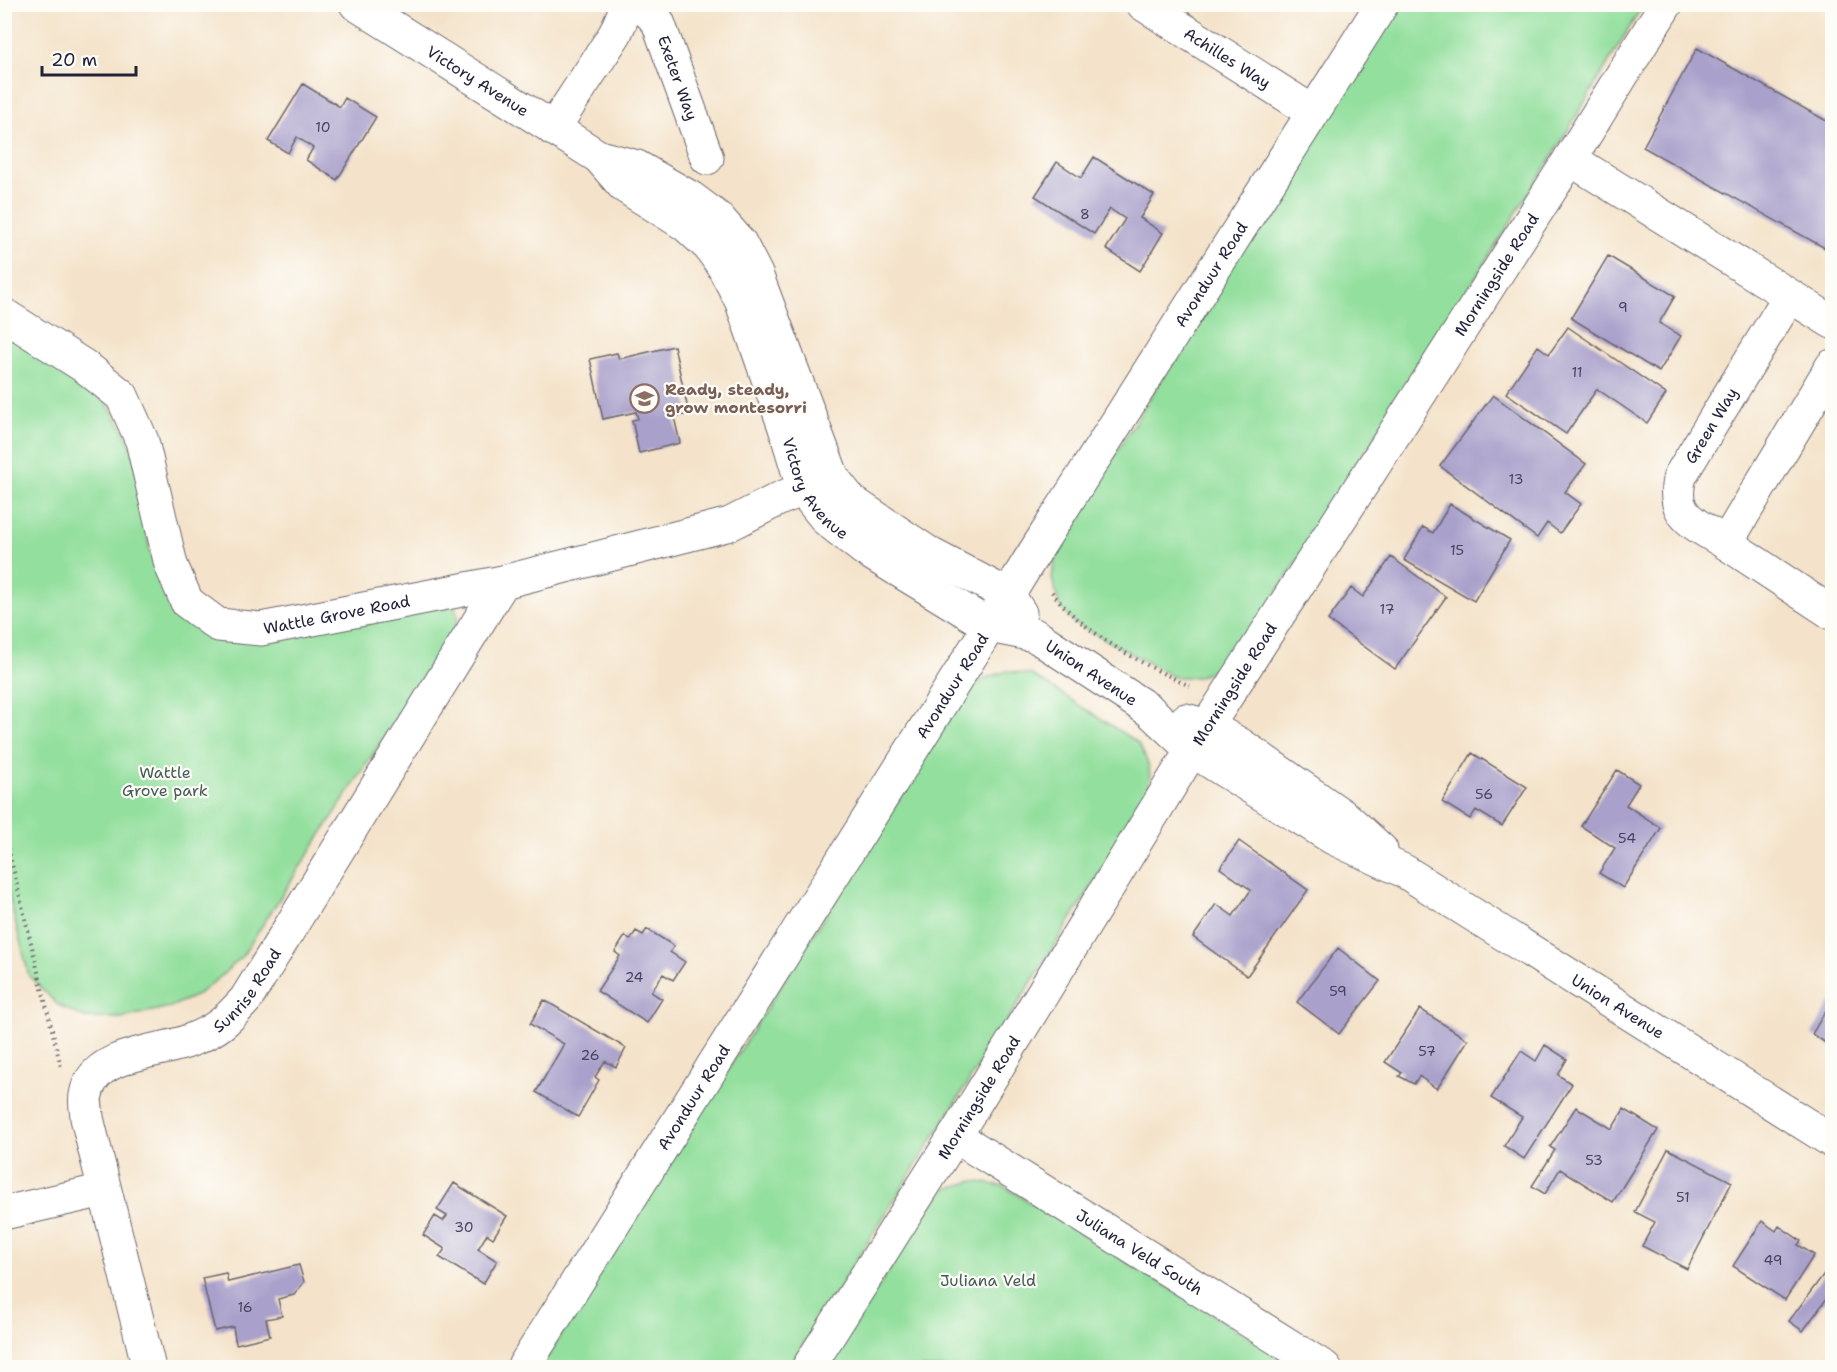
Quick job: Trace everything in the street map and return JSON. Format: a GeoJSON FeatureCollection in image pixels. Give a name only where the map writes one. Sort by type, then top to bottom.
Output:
{"type":"FeatureCollection","features":[{"type":"Feature","properties":{"kind":"street","name":"Victory Avenue"},"geometry":{"type":"LineString","coordinates":[[356,4],[599,157],[637,167],[691,198],[719,219],[740,243],[756,274],[819,484],[827,520],[864,549],[990,626]]}},
{"type":"Feature","properties":{"kind":"street"},"geometry":{"type":"LineString","coordinates":[[554,129],[615,34],[628,4]]}},
{"type":"Feature","properties":{"kind":"street","name":"Exeter Way"},"geometry":{"type":"LineString","coordinates":[[640,4],[658,22],[707,158]]}},
{"type":"Feature","properties":{"kind":"street","name":"Achilles Way"},"geometry":{"type":"LineString","coordinates":[[1143,4],[1313,112]]}},
{"type":"Feature","properties":{"kind":"street","name":"Avonduur Road"},"geometry":{"type":"LineString","coordinates":[[523,1368],[1008,594],[1382,4]]}},
{"type":"Feature","properties":{"kind":"street","name":"Morningside Road"},"geometry":{"type":"LineString","coordinates":[[808,1368],[955,1136],[1200,738],[1570,159],[1666,4]]}},
{"type":"Feature","properties":{"kind":"street"},"geometry":{"type":"LineString","coordinates":[[1570,159],[1789,297],[1833,322]]}},
{"type":"Feature","properties":{"kind":"street","name":"Green Way"},"geometry":{"type":"LineString","coordinates":[[1789,297],[1680,476],[1676,492],[1680,509],[1691,521],[1833,613]]}},
{"type":"Feature","properties":{"kind":"street","name":"Wattle Grove Road"},"geometry":{"type":"LineString","coordinates":[[4,315],[87,368],[122,396],[142,441],[171,566],[187,602],[218,625],[261,629],[503,582],[730,524],[781,498],[819,484]]}},
{"type":"Feature","properties":{"kind":"street"},"geometry":{"type":"LineString","coordinates":[[1726,543],[1833,366]]}},
{"type":"Feature","properties":{"kind":"street","name":"Victory Avenue"},"geometry":{"type":"LineString","coordinates":[[819,484],[851,501],[930,554],[1008,594]]}},
{"type":"Feature","properties":{"kind":"street","name":"Sunrise Road"},"geometry":{"type":"LineString","coordinates":[[86,1094],[95,1074],[112,1061],[189,1041],[222,1025],[246,999],[503,582]]}},
{"type":"Feature","properties":{"kind":"street","name":"Union Avenue"},"geometry":{"type":"LineString","coordinates":[[1008,594],[1034,635]]}},
{"type":"Feature","properties":{"kind":"street","name":"Union Avenue"},"geometry":{"type":"LineString","coordinates":[[990,626],[1034,635],[1149,710],[1200,738],[1334,838],[1404,871],[1833,1141]]}},
{"type":"Feature","properties":{"kind":"street"},"geometry":{"type":"LineString","coordinates":[[86,1094],[87,1118],[149,1368]]}},
{"type":"Feature","properties":{"kind":"street","name":"Juliana Veld South"},"geometry":{"type":"LineString","coordinates":[[955,1136],[1325,1368]]}},
{"type":"Feature","properties":{"kind":"street"},"geometry":{"type":"LineString","coordinates":[[4,1213],[104,1190]]}},
{"type":"Feature","properties":{"kind":"path"},"geometry":{"type":"LineString","coordinates":[[1052,592],[1067,611],[1082,623],[1147,665],[1190,686]]}},
{"type":"Feature","properties":{"kind":"path"},"geometry":{"type":"LineString","coordinates":[[4,831],[64,1080],[86,1094]]}},
{"type":"Feature","properties":{"kind":"green space"},"geometry":{"type":"Polygon","coordinates":[[[1393,5],[1643,5],[1554,153],[1239,653],[1216,669],[1197,677],[1174,677],[1073,622],[1059,605],[1052,578],[1056,550],[1393,5]]]}},
{"type":"Feature","properties":{"kind":"green space","name":"Wattle Grove park"},"geometry":{"type":"Polygon","coordinates":[[[4,325],[106,402],[123,428],[133,452],[150,552],[162,582],[195,622],[454,605],[458,616],[455,628],[243,955],[197,995],[170,1007],[121,1018],[85,1018],[58,1005],[29,976],[5,881],[4,325]]]}},
{"type":"Feature","properties":{"kind":"green space"},"geometry":{"type":"Polygon","coordinates":[[[1007,671],[1032,675],[1137,742],[1146,758],[1149,770],[1146,800],[789,1367],[540,1368],[966,692],[986,678],[1007,671]]]}},
{"type":"Feature","properties":{"kind":"green space","name":"Juliana Veld"},"geometry":{"type":"Polygon","coordinates":[[[973,1181],[1003,1186],[1298,1367],[828,1368],[925,1212],[946,1189],[973,1181]]]}},
{"type":"Feature","properties":{"kind":"building"},"geometry":{"type":"Polygon","coordinates":[[[1697,48],[1832,124],[1830,142],[1832,143],[1832,252],[1643,147],[1697,48]]]}},
{"type":"Feature","properties":{"kind":"building"},"geometry":{"type":"Polygon","coordinates":[[[303,84],[340,107],[345,98],[376,117],[337,180],[306,160],[313,148],[297,137],[288,153],[268,141],[303,84]]]}},
{"type":"Feature","properties":{"kind":"building"},"geometry":{"type":"Polygon","coordinates":[[[1094,157],[1154,195],[1140,218],[1163,233],[1140,271],[1106,249],[1125,219],[1110,209],[1094,234],[1035,196],[1057,162],[1081,178],[1094,157]]]}},
{"type":"Feature","properties":{"kind":"building"},"geometry":{"type":"Polygon","coordinates":[[[1608,256],[1675,296],[1659,323],[1681,336],[1659,372],[1571,318],[1608,256]]]}},
{"type":"Feature","properties":{"kind":"building"},"geometry":{"type":"Polygon","coordinates":[[[1568,327],[1666,394],[1647,423],[1597,389],[1566,434],[1506,393],[1538,346],[1549,354],[1568,327]]]}},
{"type":"Feature","properties":{"kind":"building"},"geometry":{"type":"Polygon","coordinates":[[[674,346],[689,414],[674,417],[680,443],[639,453],[632,420],[638,419],[636,412],[603,419],[590,359],[617,353],[619,359],[674,346]]]}},
{"type":"Feature","properties":{"kind":"building"},"geometry":{"type":"Polygon","coordinates":[[[1493,395],[1586,464],[1565,492],[1581,504],[1560,533],[1547,523],[1537,538],[1440,466],[1493,395]]]}},
{"type":"Feature","properties":{"kind":"building"},"geometry":{"type":"Polygon","coordinates":[[[1450,504],[1510,540],[1474,601],[1404,560],[1423,527],[1433,533],[1450,504]]]}},
{"type":"Feature","properties":{"kind":"building"},"geometry":{"type":"Polygon","coordinates":[[[1391,557],[1446,597],[1395,669],[1328,620],[1351,588],[1363,597],[1391,557]]]}},
{"type":"Feature","properties":{"kind":"building"},"geometry":{"type":"Polygon","coordinates":[[[1472,753],[1527,787],[1502,826],[1476,810],[1470,819],[1442,802],[1472,753]]]}},
{"type":"Feature","properties":{"kind":"building"},"geometry":{"type":"Polygon","coordinates":[[[1617,770],[1639,784],[1626,805],[1661,828],[1623,888],[1599,873],[1615,848],[1581,826],[1617,770]]]}},
{"type":"Feature","properties":{"kind":"building"},"geometry":{"type":"Polygon","coordinates":[[[1239,841],[1308,890],[1247,976],[1193,937],[1216,904],[1233,916],[1251,890],[1220,868],[1239,841]]]}},
{"type":"Feature","properties":{"kind":"building"},"geometry":{"type":"Polygon","coordinates":[[[647,929],[674,946],[670,952],[685,962],[673,980],[663,974],[651,992],[662,999],[647,1023],[597,991],[620,956],[615,952],[625,936],[630,940],[636,931],[643,935],[647,929]]]}},
{"type":"Feature","properties":{"kind":"building"},"geometry":{"type":"Polygon","coordinates":[[[1338,948],[1380,981],[1339,1034],[1297,1002],[1338,948]]]}},
{"type":"Feature","properties":{"kind":"building"},"geometry":{"type":"Polygon","coordinates":[[[544,1000],[626,1048],[616,1067],[605,1061],[595,1077],[599,1080],[578,1117],[536,1092],[564,1044],[530,1024],[544,1000]]]}},
{"type":"Feature","properties":{"kind":"building"},"geometry":{"type":"Polygon","coordinates":[[[1832,1000],[1832,1047],[1812,1034],[1832,1000]]]}},
{"type":"Feature","properties":{"kind":"building"},"geometry":{"type":"Polygon","coordinates":[[[1420,1009],[1468,1040],[1437,1089],[1419,1076],[1414,1084],[1399,1076],[1402,1073],[1385,1062],[1420,1009]]]}},
{"type":"Feature","properties":{"kind":"building"},"geometry":{"type":"Polygon","coordinates":[[[1545,1045],[1567,1059],[1558,1075],[1572,1084],[1524,1159],[1504,1146],[1522,1117],[1491,1098],[1521,1051],[1536,1061],[1545,1045]]]}},
{"type":"Feature","properties":{"kind":"building"},"geometry":{"type":"Polygon","coordinates":[[[1576,1107],[1612,1129],[1624,1109],[1658,1130],[1613,1202],[1560,1169],[1545,1194],[1532,1186],[1555,1150],[1550,1147],[1576,1107]]]}},
{"type":"Feature","properties":{"kind":"building"},"geometry":{"type":"Polygon","coordinates":[[[1668,1149],[1732,1182],[1687,1269],[1642,1246],[1655,1222],[1635,1212],[1668,1149]]]}},
{"type":"Feature","properties":{"kind":"building"},"geometry":{"type":"Polygon","coordinates":[[[454,1183],[507,1216],[493,1238],[487,1234],[478,1249],[497,1261],[483,1284],[439,1257],[445,1249],[423,1235],[435,1216],[443,1221],[447,1216],[437,1210],[454,1183]]]}},
{"type":"Feature","properties":{"kind":"building"},"geometry":{"type":"Polygon","coordinates":[[[1762,1221],[1776,1231],[1779,1226],[1801,1241],[1798,1245],[1814,1255],[1785,1300],[1733,1266],[1762,1221]]]}},
{"type":"Feature","properties":{"kind":"building"},"geometry":{"type":"Polygon","coordinates":[[[1832,1263],[1832,1296],[1830,1294],[1803,1331],[1789,1321],[1832,1263]]]}},
{"type":"Feature","properties":{"kind":"building"},"geometry":{"type":"Polygon","coordinates":[[[299,1265],[304,1282],[294,1295],[278,1299],[282,1316],[266,1319],[270,1336],[236,1344],[233,1327],[215,1331],[202,1278],[226,1273],[228,1282],[299,1265]]]}},
{"type":"Feature","properties":{"kind":"place","name":"Ready, steady, grow montesorri"},"geometry":{"type":"Point","coordinates":[644,398]}}]}
